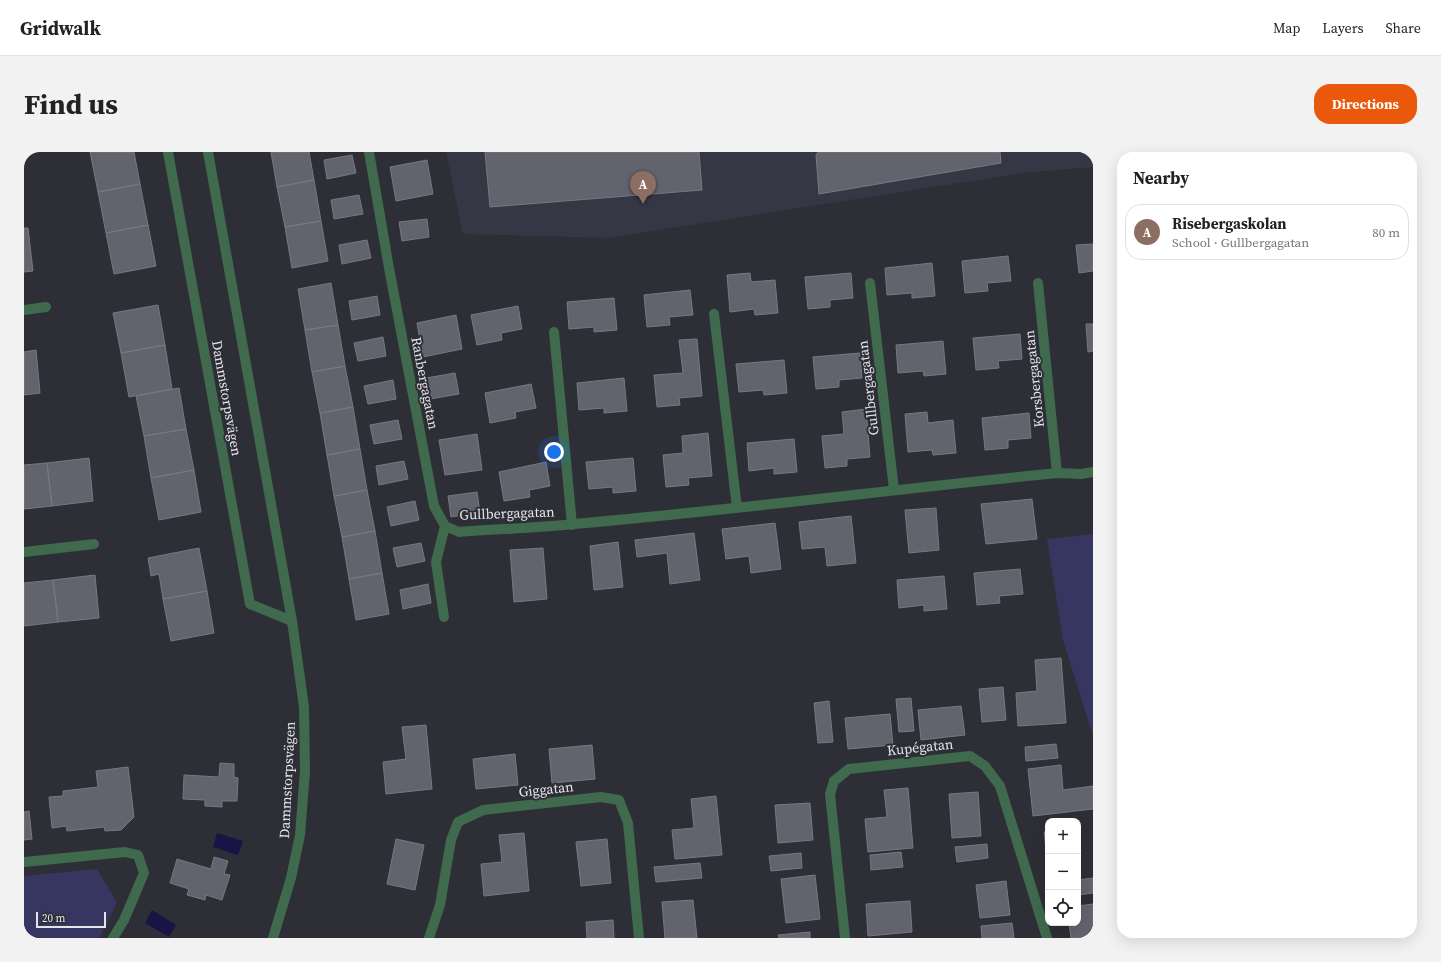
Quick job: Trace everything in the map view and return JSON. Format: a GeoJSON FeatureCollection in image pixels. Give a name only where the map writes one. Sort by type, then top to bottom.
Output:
{"type":"FeatureCollection","features":[{"type":"Feature","properties":{"kind":"street","name":"Dammstorpsvägen"},"geometry":{"type":"LineString","coordinates":[[168,152],[250,604],[292,621]]}},
{"type":"Feature","properties":{"kind":"street","name":"Dammstorpsvägen"},"geometry":{"type":"LineString","coordinates":[[208,152],[292,621],[304,707],[305,771],[300,835],[291,878],[273,938]]}},
{"type":"Feature","properties":{"kind":"street","name":"Ranbergagatan"},"geometry":{"type":"LineString","coordinates":[[369,152],[389,268],[434,506],[445,526]]}},
{"type":"Feature","properties":{"kind":"street","name":"Gullbergagatan"},"geometry":{"type":"LineString","coordinates":[[870,283],[894,490]]}},
{"type":"Feature","properties":{"kind":"street","name":"Korsbergagatan"},"geometry":{"type":"LineString","coordinates":[[1038,283],[1057,473]]}},
{"type":"Feature","properties":{"kind":"street"},"geometry":{"type":"LineString","coordinates":[[24,310],[46,307]]}},
{"type":"Feature","properties":{"kind":"street"},"geometry":{"type":"LineString","coordinates":[[714,314],[737,508]]}},
{"type":"Feature","properties":{"kind":"street","name":"Gullbergagatan"},"geometry":{"type":"LineString","coordinates":[[554,332],[572,524]]}},
{"type":"Feature","properties":{"kind":"street","name":"Gullbergagatan"},"geometry":{"type":"LineString","coordinates":[[445,526],[459,532],[572,524],[737,508],[1057,473],[1081,474],[1093,472]]}},
{"type":"Feature","properties":{"kind":"street"},"geometry":{"type":"LineString","coordinates":[[444,617],[436,562],[445,526]]}},
{"type":"Feature","properties":{"kind":"street"},"geometry":{"type":"LineString","coordinates":[[24,552],[94,544]]}},
{"type":"Feature","properties":{"kind":"street","name":"Kupégatan"},"geometry":{"type":"LineString","coordinates":[[846,938],[830,794],[834,781],[849,770],[970,756],[986,766],[1000,786],[1046,938]]}},
{"type":"Feature","properties":{"kind":"street","name":"Giggatan"},"geometry":{"type":"LineString","coordinates":[[429,938],[440,905],[451,840],[458,822],[483,810],[601,797],[619,800],[628,824],[639,938]]}},
{"type":"Feature","properties":{"kind":"street"},"geometry":{"type":"LineString","coordinates":[[24,862],[125,852],[138,855],[144,873],[124,920],[113,938]]}},
{"type":"Feature","properties":{"kind":"shaded area"},"geometry":{"type":"Polygon","coordinates":[[[446,152],[1093,152],[1093,167],[1022,173],[608,238],[463,234],[446,152]]]}},
{"type":"Feature","properties":{"kind":"shaded area"},"geometry":{"type":"Polygon","coordinates":[[[1093,534],[1093,736],[1063,640],[1047,539],[1093,534]]]}},
{"type":"Feature","properties":{"kind":"shaded area"},"geometry":{"type":"Polygon","coordinates":[[[217,833],[243,841],[238,855],[213,847],[217,833]]]}},
{"type":"Feature","properties":{"kind":"shaded area"},"geometry":{"type":"Polygon","coordinates":[[[97,869],[117,903],[99,938],[24,938],[24,876],[97,869]]]}},
{"type":"Feature","properties":{"kind":"shaded area"},"geometry":{"type":"Polygon","coordinates":[[[152,910],[176,925],[169,937],[145,923],[152,910]]]}},
{"type":"Feature","properties":{"kind":"building"},"geometry":{"type":"Polygon","coordinates":[[[90,152],[134,152],[140,184],[98,192],[90,152]]]}},
{"type":"Feature","properties":{"kind":"building"},"geometry":{"type":"Polygon","coordinates":[[[271,152],[309,152],[314,180],[277,187],[271,152]]]}},
{"type":"Feature","properties":{"kind":"building"},"geometry":{"type":"Polygon","coordinates":[[[485,152],[699,152],[702,190],[490,207],[485,152]]]}},
{"type":"Feature","properties":{"kind":"building"},"geometry":{"type":"Polygon","coordinates":[[[818,152],[1000,152],[1001,163],[819,194],[816,155],[818,152]]]}},
{"type":"Feature","properties":{"kind":"building"},"geometry":{"type":"Polygon","coordinates":[[[352,155],[356,173],[327,179],[324,160],[352,155]]]}},
{"type":"Feature","properties":{"kind":"building"},"geometry":{"type":"Polygon","coordinates":[[[427,160],[433,194],[396,201],[390,167],[427,160]]]}},
{"type":"Feature","properties":{"kind":"building"},"geometry":{"type":"Polygon","coordinates":[[[314,180],[321,221],[285,227],[277,187],[314,180]]]}},
{"type":"Feature","properties":{"kind":"building"},"geometry":{"type":"Polygon","coordinates":[[[140,184],[148,225],[106,233],[98,192],[140,184]]]}},
{"type":"Feature","properties":{"kind":"building"},"geometry":{"type":"Polygon","coordinates":[[[359,195],[363,214],[334,219],[331,200],[359,195]]]}},
{"type":"Feature","properties":{"kind":"building"},"geometry":{"type":"Polygon","coordinates":[[[427,219],[429,237],[402,241],[399,222],[427,219]]]}},
{"type":"Feature","properties":{"kind":"building"},"geometry":{"type":"Polygon","coordinates":[[[321,221],[328,261],[292,268],[285,227],[321,221]]]}},
{"type":"Feature","properties":{"kind":"building"},"geometry":{"type":"Polygon","coordinates":[[[148,225],[156,266],[114,274],[106,233],[148,225]]]}},
{"type":"Feature","properties":{"kind":"building"},"geometry":{"type":"Polygon","coordinates":[[[24,228],[28,228],[33,271],[24,272],[24,228]]]}},
{"type":"Feature","properties":{"kind":"building"},"geometry":{"type":"Polygon","coordinates":[[[367,240],[371,258],[342,264],[339,245],[367,240]]]}},
{"type":"Feature","properties":{"kind":"building"},"geometry":{"type":"Polygon","coordinates":[[[1093,244],[1093,271],[1079,273],[1076,245],[1093,244]]]}},
{"type":"Feature","properties":{"kind":"building"},"geometry":{"type":"Polygon","coordinates":[[[1008,256],[1011,281],[987,283],[988,291],[965,293],[962,261],[1008,256]]]}},
{"type":"Feature","properties":{"kind":"building"},"geometry":{"type":"Polygon","coordinates":[[[932,263],[935,296],[912,298],[912,293],[887,295],[885,268],[932,263]]]}},
{"type":"Feature","properties":{"kind":"building"},"geometry":{"type":"Polygon","coordinates":[[[750,273],[751,282],[775,280],[778,313],[755,315],[754,309],[730,312],[727,275],[750,273]]]}},
{"type":"Feature","properties":{"kind":"building"},"geometry":{"type":"Polygon","coordinates":[[[851,273],[853,298],[830,300],[830,307],[808,309],[805,277],[851,273]]]}},
{"type":"Feature","properties":{"kind":"building"},"geometry":{"type":"Polygon","coordinates":[[[331,283],[338,325],[305,330],[298,289],[331,283]]]}},
{"type":"Feature","properties":{"kind":"building"},"geometry":{"type":"Polygon","coordinates":[[[690,290],[693,315],[669,317],[670,325],[647,327],[644,295],[690,290]]]}},
{"type":"Feature","properties":{"kind":"building"},"geometry":{"type":"Polygon","coordinates":[[[377,296],[380,315],[352,320],[349,301],[377,296]]]}},
{"type":"Feature","properties":{"kind":"building"},"geometry":{"type":"Polygon","coordinates":[[[614,298],[617,330],[594,332],[594,327],[569,329],[567,302],[614,298]]]}},
{"type":"Feature","properties":{"kind":"building"},"geometry":{"type":"Polygon","coordinates":[[[158,305],[165,345],[121,353],[113,313],[158,305]]]}},
{"type":"Feature","properties":{"kind":"building"},"geometry":{"type":"Polygon","coordinates":[[[518,306],[522,329],[501,333],[502,340],[477,345],[471,315],[518,306]]]}},
{"type":"Feature","properties":{"kind":"building"},"geometry":{"type":"Polygon","coordinates":[[[456,315],[462,349],[423,357],[417,323],[456,315]]]}},
{"type":"Feature","properties":{"kind":"building"},"geometry":{"type":"Polygon","coordinates":[[[1086,324],[1093,324],[1093,351],[1088,352],[1086,324]]]}},
{"type":"Feature","properties":{"kind":"building"},"geometry":{"type":"Polygon","coordinates":[[[338,325],[345,366],[312,372],[305,330],[338,325]]]}},
{"type":"Feature","properties":{"kind":"building"},"geometry":{"type":"Polygon","coordinates":[[[1020,334],[1022,359],[998,361],[999,368],[976,370],[973,338],[1020,334]]]}},
{"type":"Feature","properties":{"kind":"building"},"geometry":{"type":"Polygon","coordinates":[[[383,337],[386,356],[358,361],[354,343],[383,337]]]}},
{"type":"Feature","properties":{"kind":"building"},"geometry":{"type":"Polygon","coordinates":[[[697,339],[702,396],[679,398],[680,405],[657,407],[654,375],[683,373],[679,340],[697,339]]]}},
{"type":"Feature","properties":{"kind":"building"},"geometry":{"type":"Polygon","coordinates":[[[943,341],[946,374],[924,376],[923,371],[898,373],[896,345],[943,341]]]}},
{"type":"Feature","properties":{"kind":"building"},"geometry":{"type":"Polygon","coordinates":[[[165,345],[172,389],[129,397],[121,353],[165,345]]]}},
{"type":"Feature","properties":{"kind":"building"},"geometry":{"type":"Polygon","coordinates":[[[36,350],[40,393],[24,395],[24,352],[36,350]]]}},
{"type":"Feature","properties":{"kind":"building"},"geometry":{"type":"Polygon","coordinates":[[[860,353],[862,378],[839,380],[839,387],[816,389],[813,357],[860,353]]]}},
{"type":"Feature","properties":{"kind":"building"},"geometry":{"type":"Polygon","coordinates":[[[784,360],[787,393],[764,395],[763,390],[739,392],[736,364],[784,360]]]}},
{"type":"Feature","properties":{"kind":"building"},"geometry":{"type":"Polygon","coordinates":[[[345,366],[353,407],[320,413],[312,372],[345,366]]]}},
{"type":"Feature","properties":{"kind":"building"},"geometry":{"type":"Polygon","coordinates":[[[455,373],[459,394],[430,399],[426,378],[455,373]]]}},
{"type":"Feature","properties":{"kind":"building"},"geometry":{"type":"Polygon","coordinates":[[[624,378],[627,411],[604,413],[604,408],[579,410],[577,383],[624,378]]]}},
{"type":"Feature","properties":{"kind":"building"},"geometry":{"type":"Polygon","coordinates":[[[393,380],[396,399],[368,404],[364,386],[393,380]]]}},
{"type":"Feature","properties":{"kind":"building"},"geometry":{"type":"Polygon","coordinates":[[[531,384],[536,408],[515,412],[516,418],[490,423],[485,393],[531,384]]]}},
{"type":"Feature","properties":{"kind":"building"},"geometry":{"type":"Polygon","coordinates":[[[179,388],[186,429],[144,436],[136,396],[179,388]]]}},
{"type":"Feature","properties":{"kind":"building"},"geometry":{"type":"Polygon","coordinates":[[[353,407],[360,449],[327,455],[320,413],[353,407]]]}},
{"type":"Feature","properties":{"kind":"building"},"geometry":{"type":"Polygon","coordinates":[[[866,409],[870,457],[847,459],[847,466],[825,468],[822,436],[844,434],[842,412],[866,409]]]}},
{"type":"Feature","properties":{"kind":"building"},"geometry":{"type":"Polygon","coordinates":[[[927,412],[928,423],[953,420],[956,453],[933,455],[932,450],[908,452],[905,414],[927,412]]]}},
{"type":"Feature","properties":{"kind":"building"},"geometry":{"type":"Polygon","coordinates":[[[1029,413],[1031,438],[1008,440],[1008,448],[985,450],[982,418],[1029,413]]]}},
{"type":"Feature","properties":{"kind":"building"},"geometry":{"type":"Polygon","coordinates":[[[398,420],[402,439],[374,444],[370,425],[398,420]]]}},
{"type":"Feature","properties":{"kind":"building"},"geometry":{"type":"Polygon","coordinates":[[[186,429],[194,470],[151,478],[144,436],[186,429]]]}},
{"type":"Feature","properties":{"kind":"building"},"geometry":{"type":"Polygon","coordinates":[[[708,433],[712,476],[688,478],[689,485],[666,487],[663,455],[683,453],[682,436],[708,433]]]}},
{"type":"Feature","properties":{"kind":"building"},"geometry":{"type":"Polygon","coordinates":[[[477,434],[482,470],[445,475],[439,440],[477,434]]]}},
{"type":"Feature","properties":{"kind":"building"},"geometry":{"type":"Polygon","coordinates":[[[794,439],[797,472],[774,474],[774,468],[749,471],[747,443],[794,439]]]}},
{"type":"Feature","properties":{"kind":"building"},"geometry":{"type":"Polygon","coordinates":[[[360,449],[367,490],[334,496],[327,455],[360,449]]]}},
{"type":"Feature","properties":{"kind":"building"},"geometry":{"type":"Polygon","coordinates":[[[89,458],[93,501],[52,506],[47,463],[89,458]]]}},
{"type":"Feature","properties":{"kind":"building"},"geometry":{"type":"Polygon","coordinates":[[[633,458],[636,491],[613,493],[613,487],[589,489],[586,462],[633,458]]]}},
{"type":"Feature","properties":{"kind":"building"},"geometry":{"type":"Polygon","coordinates":[[[404,461],[408,479],[379,485],[376,466],[404,461]]]}},
{"type":"Feature","properties":{"kind":"building"},"geometry":{"type":"Polygon","coordinates":[[[546,462],[550,486],[529,490],[530,497],[504,501],[499,472],[546,462]]]}},
{"type":"Feature","properties":{"kind":"building"},"geometry":{"type":"Polygon","coordinates":[[[47,463],[52,506],[24,509],[24,465],[47,463]]]}},
{"type":"Feature","properties":{"kind":"building"},"geometry":{"type":"Polygon","coordinates":[[[194,470],[201,512],[159,520],[151,478],[194,470]]]}},
{"type":"Feature","properties":{"kind":"building"},"geometry":{"type":"Polygon","coordinates":[[[367,490],[375,531],[342,537],[334,496],[367,490]]]}},
{"type":"Feature","properties":{"kind":"building"},"geometry":{"type":"Polygon","coordinates":[[[477,492],[480,512],[451,517],[448,496],[477,492]]]}},
{"type":"Feature","properties":{"kind":"building"},"geometry":{"type":"Polygon","coordinates":[[[1032,499],[1037,539],[986,544],[981,504],[1032,499]]]}},
{"type":"Feature","properties":{"kind":"building"},"geometry":{"type":"Polygon","coordinates":[[[415,501],[419,520],[391,526],[387,507],[415,501]]]}},
{"type":"Feature","properties":{"kind":"building"},"geometry":{"type":"Polygon","coordinates":[[[936,508],[939,550],[909,553],[905,510],[936,508]]]}},
{"type":"Feature","properties":{"kind":"building"},"geometry":{"type":"Polygon","coordinates":[[[851,516],[856,563],[827,566],[825,547],[802,549],[799,522],[851,516]]]}},
{"type":"Feature","properties":{"kind":"building"},"geometry":{"type":"Polygon","coordinates":[[[775,523],[781,569],[751,573],[749,556],[726,559],[722,529],[775,523]]]}},
{"type":"Feature","properties":{"kind":"building"},"geometry":{"type":"Polygon","coordinates":[[[375,531],[382,573],[349,579],[342,537],[375,531]]]}},
{"type":"Feature","properties":{"kind":"building"},"geometry":{"type":"Polygon","coordinates":[[[694,533],[700,580],[670,584],[667,553],[637,557],[635,540],[694,533]]]}},
{"type":"Feature","properties":{"kind":"building"},"geometry":{"type":"Polygon","coordinates":[[[618,542],[623,587],[594,590],[590,546],[618,542]]]}},
{"type":"Feature","properties":{"kind":"building"},"geometry":{"type":"Polygon","coordinates":[[[421,543],[425,561],[397,567],[393,548],[421,543]]]}},
{"type":"Feature","properties":{"kind":"building"},"geometry":{"type":"Polygon","coordinates":[[[199,548],[207,591],[163,599],[159,574],[151,576],[148,558],[199,548]]]}},
{"type":"Feature","properties":{"kind":"building"},"geometry":{"type":"Polygon","coordinates":[[[543,548],[547,599],[514,602],[510,550],[543,548]]]}},
{"type":"Feature","properties":{"kind":"building"},"geometry":{"type":"Polygon","coordinates":[[[1020,569],[1023,594],[999,596],[1000,603],[977,605],[974,573],[1020,569]]]}},
{"type":"Feature","properties":{"kind":"building"},"geometry":{"type":"Polygon","coordinates":[[[382,573],[389,614],[356,620],[349,579],[382,573]]]}},
{"type":"Feature","properties":{"kind":"building"},"geometry":{"type":"Polygon","coordinates":[[[95,575],[99,618],[58,622],[53,580],[95,575]]]}},
{"type":"Feature","properties":{"kind":"building"},"geometry":{"type":"Polygon","coordinates":[[[944,576],[947,609],[924,611],[924,605],[899,608],[897,580],[944,576]]]}},
{"type":"Feature","properties":{"kind":"building"},"geometry":{"type":"Polygon","coordinates":[[[53,580],[58,622],[24,626],[24,583],[53,580]]]}},
{"type":"Feature","properties":{"kind":"building"},"geometry":{"type":"Polygon","coordinates":[[[428,584],[431,603],[403,609],[400,590],[428,584]]]}},
{"type":"Feature","properties":{"kind":"building"},"geometry":{"type":"Polygon","coordinates":[[[207,591],[214,633],[171,641],[163,599],[207,591]]]}},
{"type":"Feature","properties":{"kind":"building"},"geometry":{"type":"Polygon","coordinates":[[[1061,658],[1066,723],[1018,726],[1016,693],[1037,691],[1035,660],[1061,658]]]}},
{"type":"Feature","properties":{"kind":"building"},"geometry":{"type":"Polygon","coordinates":[[[1003,687],[1006,720],[982,722],[979,689],[1003,687]]]}},
{"type":"Feature","properties":{"kind":"building"},"geometry":{"type":"Polygon","coordinates":[[[911,698],[914,731],[899,732],[896,699],[911,698]]]}},
{"type":"Feature","properties":{"kind":"building"},"geometry":{"type":"Polygon","coordinates":[[[829,701],[833,742],[818,743],[814,703],[829,701]]]}},
{"type":"Feature","properties":{"kind":"building"},"geometry":{"type":"Polygon","coordinates":[[[961,706],[965,735],[921,740],[918,710],[961,706]]]}},
{"type":"Feature","properties":{"kind":"building"},"geometry":{"type":"Polygon","coordinates":[[[890,714],[893,745],[848,749],[845,718],[890,714]]]}},
{"type":"Feature","properties":{"kind":"building"},"geometry":{"type":"Polygon","coordinates":[[[426,725],[432,789],[386,794],[383,762],[406,759],[402,727],[426,725]]]}},
{"type":"Feature","properties":{"kind":"building"},"geometry":{"type":"Polygon","coordinates":[[[1056,744],[1058,758],[1026,761],[1025,747],[1056,744]]]}},
{"type":"Feature","properties":{"kind":"building"},"geometry":{"type":"Polygon","coordinates":[[[592,745],[595,779],[552,783],[549,749],[592,745]]]}},
{"type":"Feature","properties":{"kind":"building"},"geometry":{"type":"Polygon","coordinates":[[[515,754],[518,785],[476,789],[473,759],[515,754]]]}},
{"type":"Feature","properties":{"kind":"building"},"geometry":{"type":"Polygon","coordinates":[[[220,763],[234,764],[234,777],[238,778],[237,801],[222,801],[222,807],[205,806],[205,800],[183,799],[184,775],[219,777],[220,763]]]}},
{"type":"Feature","properties":{"kind":"building"},"geometry":{"type":"Polygon","coordinates":[[[1061,765],[1063,790],[1093,786],[1093,809],[1033,816],[1028,769],[1061,765]]]}},
{"type":"Feature","properties":{"kind":"building"},"geometry":{"type":"Polygon","coordinates":[[[128,767],[134,817],[121,830],[105,831],[104,827],[67,831],[66,826],[52,828],[49,797],[63,796],[63,791],[98,787],[96,771],[128,767]]]}},
{"type":"Feature","properties":{"kind":"building"},"geometry":{"type":"Polygon","coordinates":[[[908,788],[913,848],[868,852],[865,819],[887,817],[884,790],[908,788]]]}},
{"type":"Feature","properties":{"kind":"building"},"geometry":{"type":"Polygon","coordinates":[[[978,792],[981,836],[952,838],[949,794],[978,792]]]}},
{"type":"Feature","properties":{"kind":"building"},"geometry":{"type":"Polygon","coordinates":[[[716,796],[722,855],[675,859],[672,830],[694,828],[691,799],[716,796]]]}},
{"type":"Feature","properties":{"kind":"building"},"geometry":{"type":"Polygon","coordinates":[[[810,803],[813,840],[778,843],[775,805],[810,803]]]}},
{"type":"Feature","properties":{"kind":"building"},"geometry":{"type":"Polygon","coordinates":[[[29,811],[32,839],[24,840],[24,812],[29,811]]]}},
{"type":"Feature","properties":{"kind":"building"},"geometry":{"type":"Polygon","coordinates":[[[524,833],[529,891],[484,896],[481,864],[502,862],[499,835],[524,833]]]}},
{"type":"Feature","properties":{"kind":"building"},"geometry":{"type":"Polygon","coordinates":[[[396,839],[424,845],[415,890],[387,884],[396,839]]]}},
{"type":"Feature","properties":{"kind":"building"},"geometry":{"type":"Polygon","coordinates":[[[607,839],[611,883],[581,886],[576,842],[607,839]]]}},
{"type":"Feature","properties":{"kind":"building"},"geometry":{"type":"Polygon","coordinates":[[[987,844],[988,858],[957,862],[955,847],[987,844]]]}},
{"type":"Feature","properties":{"kind":"building"},"geometry":{"type":"Polygon","coordinates":[[[901,852],[903,867],[871,870],[870,855],[901,852]]]}},
{"type":"Feature","properties":{"kind":"building"},"geometry":{"type":"Polygon","coordinates":[[[801,853],[802,868],[771,871],[769,856],[801,853]]]}},
{"type":"Feature","properties":{"kind":"building"},"geometry":{"type":"Polygon","coordinates":[[[214,857],[228,861],[224,874],[230,875],[222,900],[206,895],[205,900],[187,895],[189,889],[170,883],[177,859],[211,869],[214,857]]]}},
{"type":"Feature","properties":{"kind":"building"},"geometry":{"type":"Polygon","coordinates":[[[700,863],[702,878],[656,882],[654,867],[700,863]]]}},
{"type":"Feature","properties":{"kind":"building"},"geometry":{"type":"Polygon","coordinates":[[[815,875],[820,919],[786,923],[781,879],[815,875]]]}},
{"type":"Feature","properties":{"kind":"building"},"geometry":{"type":"Polygon","coordinates":[[[1093,878],[1093,893],[1081,895],[1081,880],[1093,878]]]}},
{"type":"Feature","properties":{"kind":"building"},"geometry":{"type":"Polygon","coordinates":[[[1006,881],[1010,915],[980,918],[976,885],[1006,881]]]}},
{"type":"Feature","properties":{"kind":"building"},"geometry":{"type":"Polygon","coordinates":[[[693,900],[697,938],[665,938],[662,902],[693,900]]]}},
{"type":"Feature","properties":{"kind":"building"},"geometry":{"type":"Polygon","coordinates":[[[910,901],[912,932],[868,936],[866,904],[910,901]]]}},
{"type":"Feature","properties":{"kind":"building"},"geometry":{"type":"Polygon","coordinates":[[[1093,904],[1093,938],[1071,938],[1069,926],[1081,926],[1081,906],[1093,904]]]}},
{"type":"Feature","properties":{"kind":"building"},"geometry":{"type":"Polygon","coordinates":[[[613,920],[614,938],[587,938],[586,922],[613,920]]]}},
{"type":"Feature","properties":{"kind":"building"},"geometry":{"type":"Polygon","coordinates":[[[1012,923],[1014,938],[982,938],[981,926],[1012,923]]]}},
{"type":"Feature","properties":{"kind":"building"},"geometry":{"type":"Polygon","coordinates":[[[810,932],[810,938],[779,938],[778,935],[810,932]]]}},
{"type":"Feature","properties":{"kind":"place","name":"Risebergaskolan"},"geometry":{"type":"Point","coordinates":[643,204]}}]}
